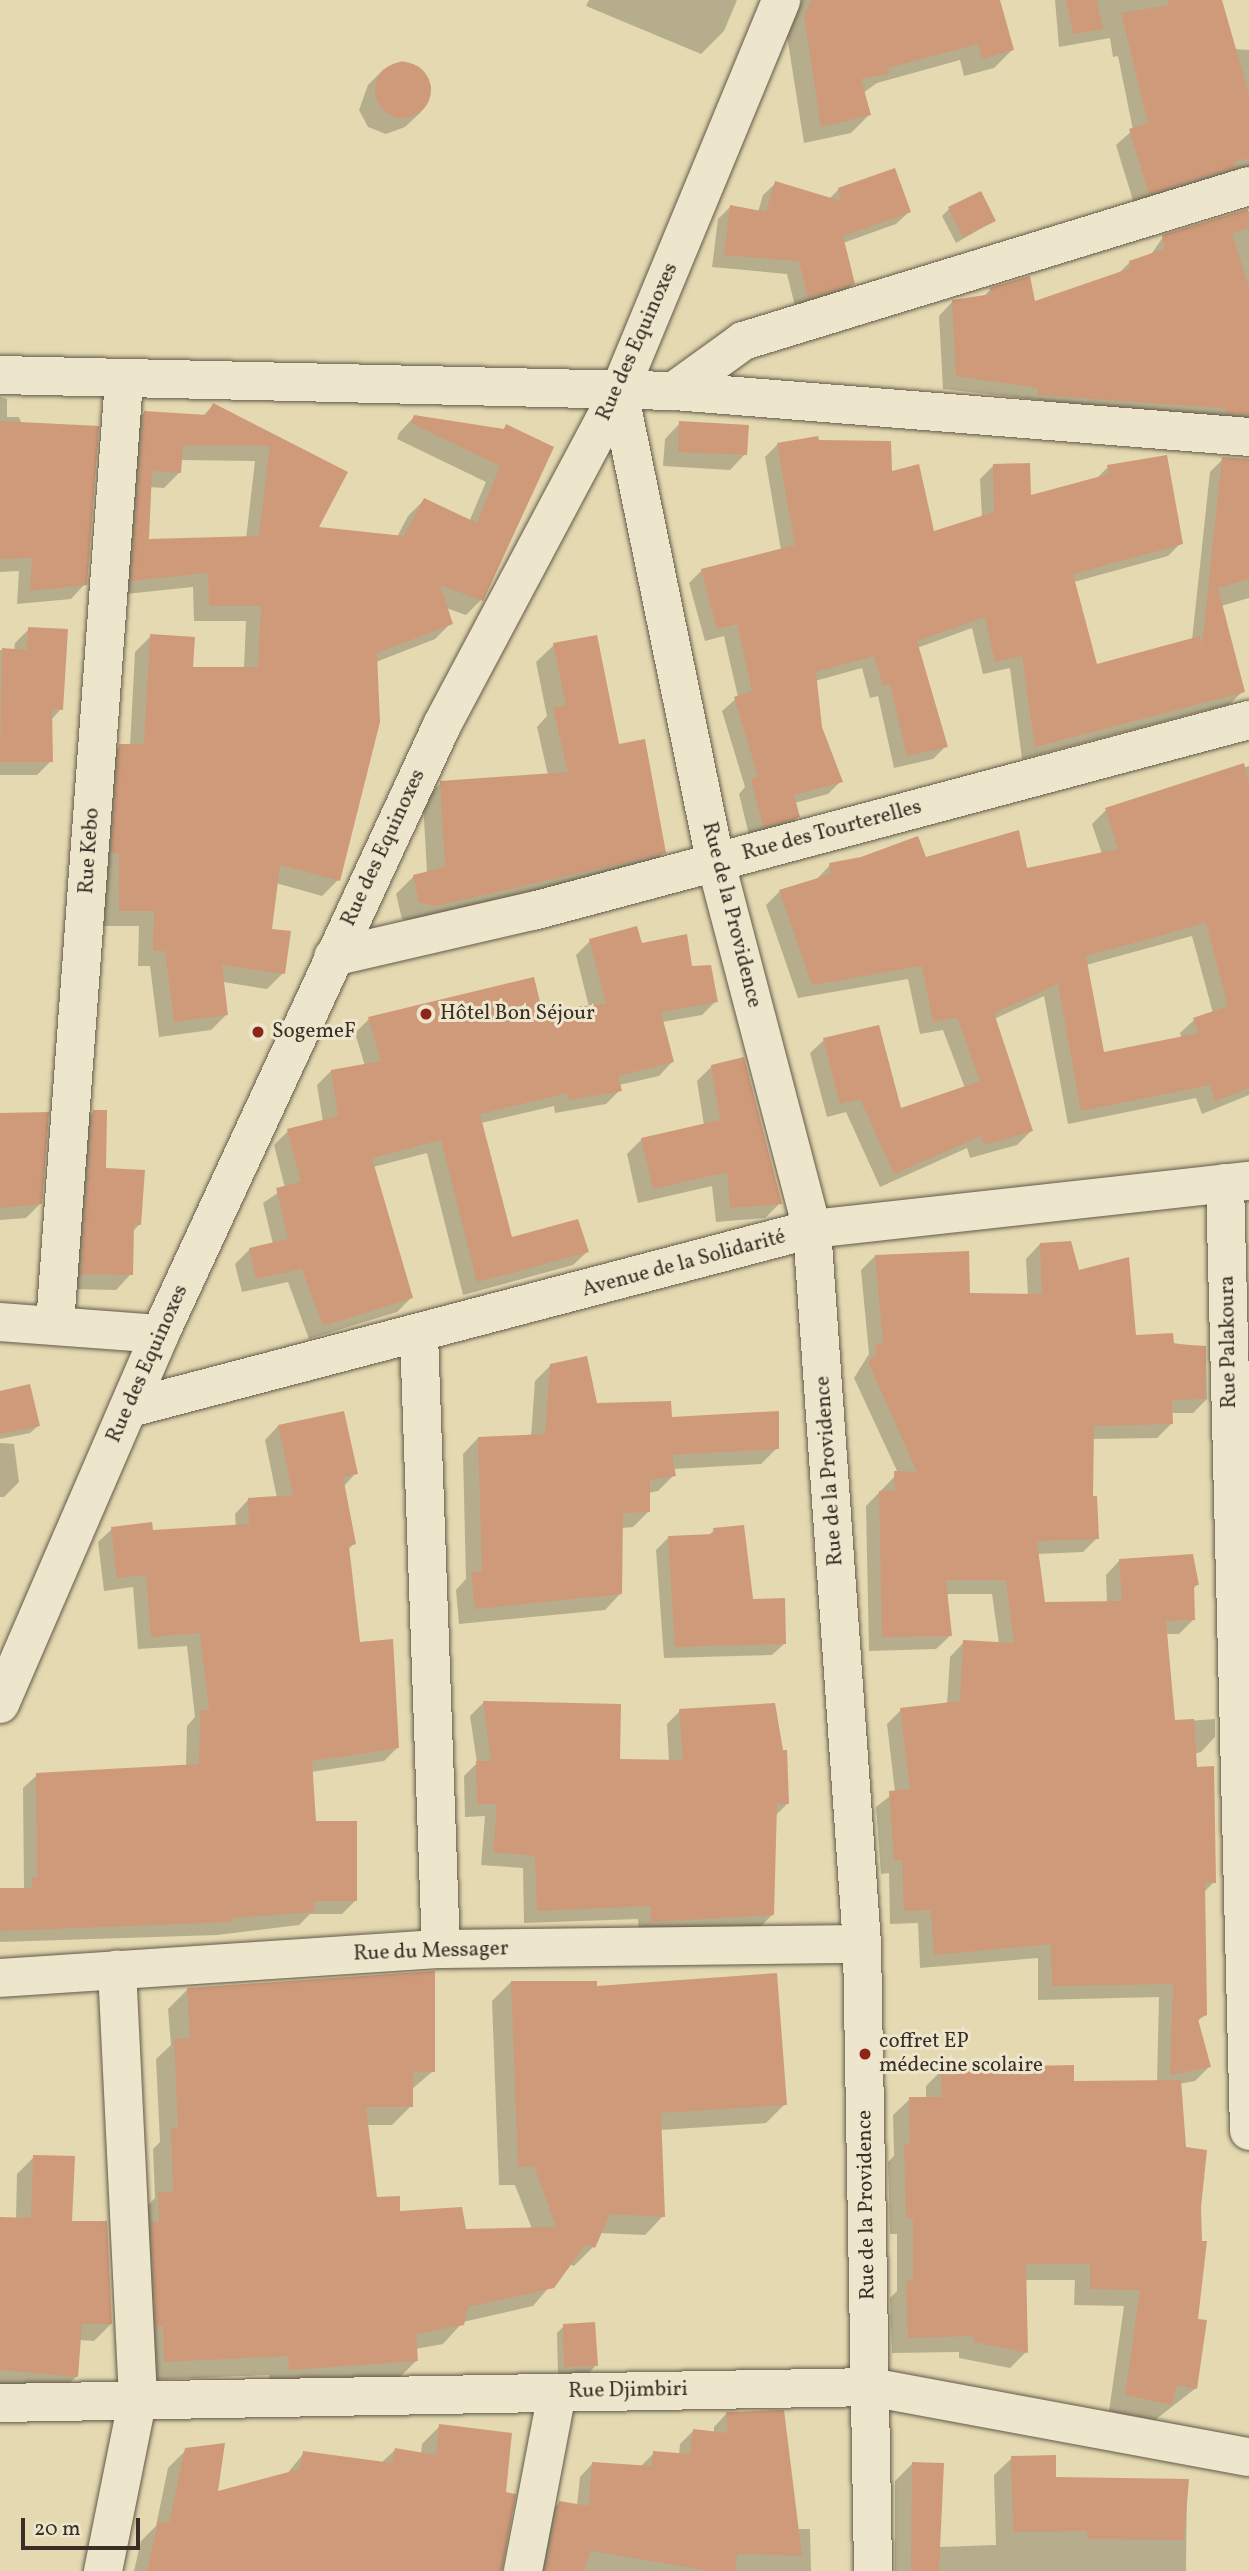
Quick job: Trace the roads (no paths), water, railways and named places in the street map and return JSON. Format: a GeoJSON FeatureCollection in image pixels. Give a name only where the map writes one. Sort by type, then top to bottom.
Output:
{"type":"FeatureCollection","features":[{"type":"Feature","properties":{"kind":"street","name":"Rue des Equinoxes"},"geometry":{"type":"LineString","coordinates":[[0,1704],[160,1334],[332,957],[442,725],[620,392],[781,0]]}},
{"type":"Feature","properties":{"kind":"street"},"geometry":{"type":"LineString","coordinates":[[674,391],[743,341],[1249,186]]}},
{"type":"Feature","properties":{"kind":"street"},"geometry":{"type":"LineString","coordinates":[[0,375],[620,392],[674,391],[1249,437]]}},
{"type":"Feature","properties":{"kind":"street","name":"Rue Kebo"},"geometry":{"type":"LineString","coordinates":[[55,1324],[124,379]]}},
{"type":"Feature","properties":{"kind":"street","name":"Rue de la Providence"},"geometry":{"type":"LineString","coordinates":[[620,392],[716,863],[812,1229],[862,1944],[873,2571]]}},
{"type":"Feature","properties":{"kind":"street","name":"Rue des Tourterelles"},"geometry":{"type":"LineString","coordinates":[[332,957],[716,863],[1249,720]]}},
{"type":"Feature","properties":{"kind":"street","name":"Avenue de la Solidarité"},"geometry":{"type":"LineString","coordinates":[[130,1408],[419,1335],[812,1229],[1237,1182]]}},
{"type":"Feature","properties":{"kind":"street","name":"Rue Palakoura"},"geometry":{"type":"LineString","coordinates":[[1237,1182],[1249,2131]]}},
{"type":"Feature","properties":{"kind":"street"},"geometry":{"type":"LineString","coordinates":[[0,1322],[55,1324],[160,1334]]}},
{"type":"Feature","properties":{"kind":"street"},"geometry":{"type":"LineString","coordinates":[[419,1335],[441,1949]]}},
{"type":"Feature","properties":{"kind":"street","name":"Rue du Messager"},"geometry":{"type":"LineString","coordinates":[[0,1978],[441,1949],[862,1944]]}},
{"type":"Feature","properties":{"kind":"street"},"geometry":{"type":"LineString","coordinates":[[103,2571],[138,2398],[117,1970]]}},
{"type":"Feature","properties":{"kind":"street","name":"Rue Djimbiri"},"geometry":{"type":"LineString","coordinates":[[0,2403],[138,2398],[870,2387],[1249,2457]]}},
{"type":"Feature","properties":{"kind":"street"},"geometry":{"type":"LineString","coordinates":[[523,2571],[557,2393]]}},
{"type":"Feature","properties":{"kind":"place","name":"Hôtel Bon Séjour"},"geometry":{"type":"Point","coordinates":[426,1014]}},
{"type":"Feature","properties":{"kind":"place","name":"SogemeF"},"geometry":{"type":"Point","coordinates":[258,1032]}},
{"type":"Feature","properties":{"kind":"place","name":"coffret EP médecine scolaire"},"geometry":{"type":"Point","coordinates":[865,2054]}}]}
